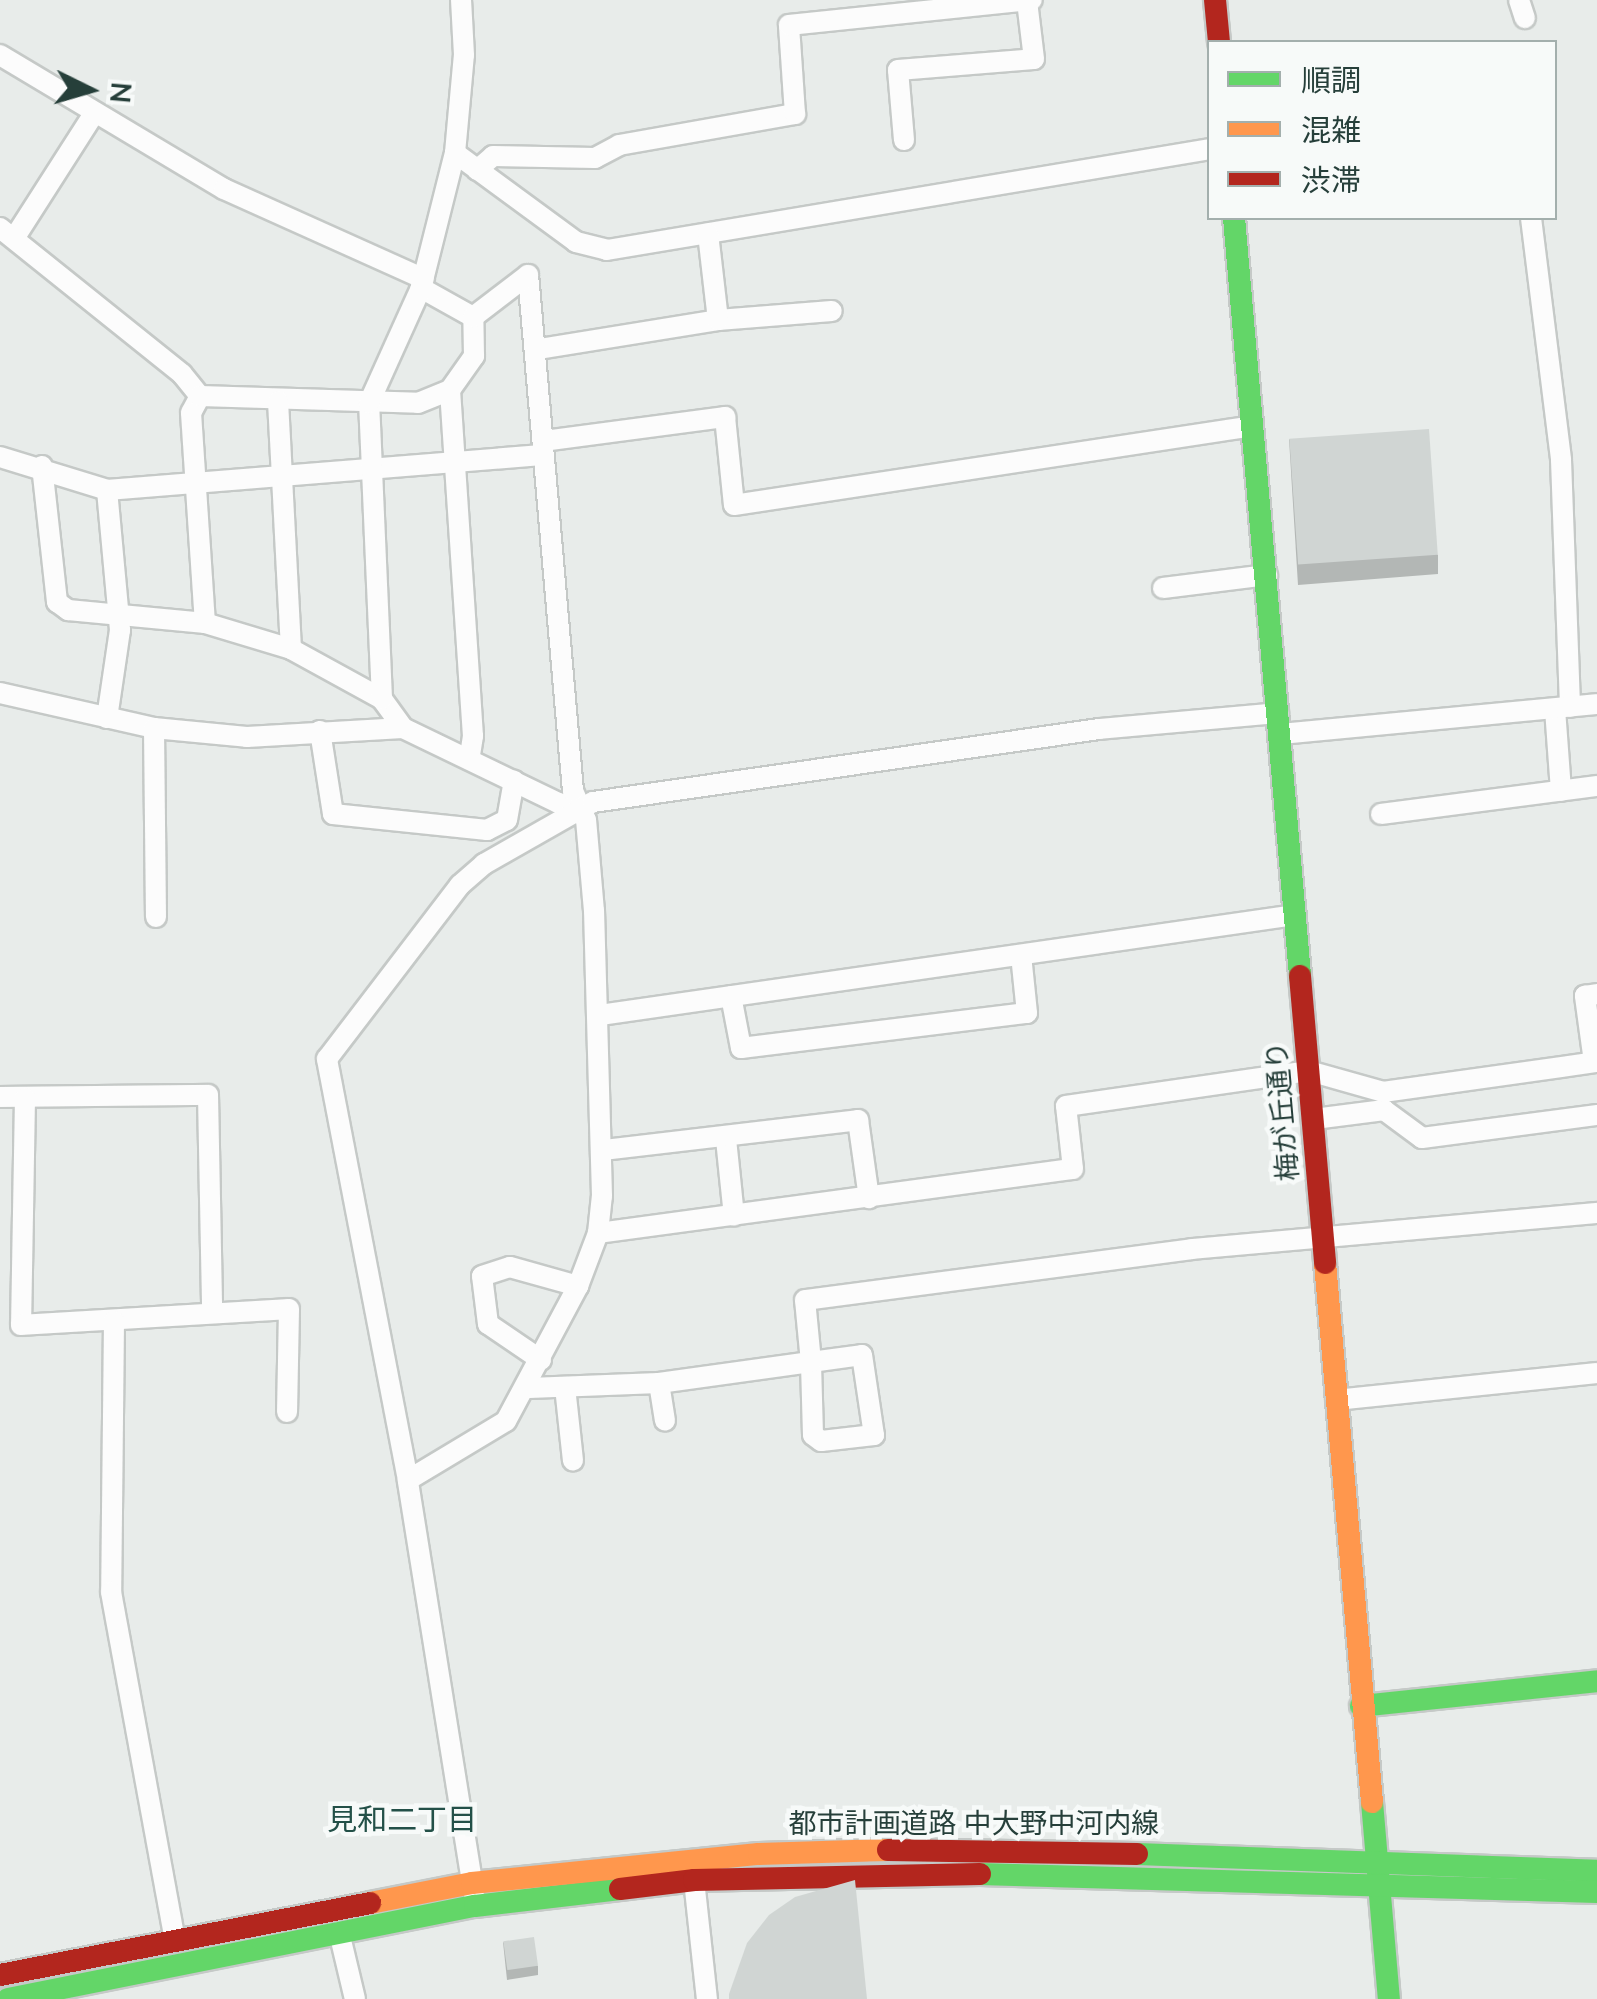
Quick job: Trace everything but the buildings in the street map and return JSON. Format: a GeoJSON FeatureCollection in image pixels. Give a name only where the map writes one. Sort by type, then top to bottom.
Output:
{"type":"FeatureCollection","features":[{"type":"Feature","properties":{"kind":"street"},"geometry":{"type":"LineString","coordinates":[[382,700],[369,403],[423,284],[455,154],[464,55],[461,0]]}},
{"type":"Feature","properties":{"kind":"street"},"geometry":{"type":"LineString","coordinates":[[477,170],[493,156],[595,158],[619,144],[795,114],[789,25],[1029,0],[1034,59],[898,70],[904,140]]}},
{"type":"Feature","properties":{"kind":"street"},"geometry":{"type":"LineString","coordinates":[[1216,0],[1219,40]]}},
{"type":"Feature","properties":{"kind":"street"},"geometry":{"type":"LineString","coordinates":[[0,55],[224,189],[423,284],[473,318]]}},
{"type":"Feature","properties":{"kind":"street"},"geometry":{"type":"LineString","coordinates":[[95,112],[8,233],[182,374],[200,396],[418,403],[450,390],[474,356],[473,318]]}},
{"type":"Feature","properties":{"kind":"street"},"geometry":{"type":"LineString","coordinates":[[455,154],[591,248],[708,234],[1207,149]]}},
{"type":"Feature","properties":{"kind":"street","name":"梅が丘通り"},"geometry":{"type":"LineString","coordinates":[[1234,220],[1314,1119],[1360,1706],[1390,1999]]}},
{"type":"Feature","properties":{"kind":"street"},"geometry":{"type":"LineString","coordinates":[[1531,220],[1560,460],[1561,790]]}},
{"type":"Feature","properties":{"kind":"street"},"geometry":{"type":"LineString","coordinates":[[708,234],[718,320]]}},
{"type":"Feature","properties":{"kind":"street"},"geometry":{"type":"LineString","coordinates":[[408,1480],[491,1433],[529,1388],[578,1286],[598,1233],[604,1150],[600,1015],[581,807],[573,791],[541,448],[539,349],[528,275],[473,318]]}},
{"type":"Feature","properties":{"kind":"street"},"geometry":{"type":"LineString","coordinates":[[539,349],[718,320],[832,311]]}},
{"type":"Feature","properties":{"kind":"street"},"geometry":{"type":"LineString","coordinates":[[450,390],[473,736],[469,760]]}},
{"type":"Feature","properties":{"kind":"street"},"geometry":{"type":"LineString","coordinates":[[200,396],[191,413],[205,623]]}},
{"type":"Feature","properties":{"kind":"street"},"geometry":{"type":"LineString","coordinates":[[278,401],[291,648]]}},
{"type":"Feature","properties":{"kind":"street"},"geometry":{"type":"LineString","coordinates":[[0,457],[42,466],[107,490],[454,466],[724,417],[734,505],[1253,426]]}},
{"type":"Feature","properties":{"kind":"street"},"geometry":{"type":"LineString","coordinates":[[42,466],[57,602],[68,610],[205,623],[291,648],[382,700],[402,728]]}},
{"type":"Feature","properties":{"kind":"street"},"geometry":{"type":"LineString","coordinates":[[107,490],[117,612],[108,718]]}},
{"type":"Feature","properties":{"kind":"street"},"geometry":{"type":"LineString","coordinates":[[1163,588],[1267,576]]}},
{"type":"Feature","properties":{"kind":"street"},"geometry":{"type":"LineString","coordinates":[[0,693],[154,728],[247,737],[402,728],[514,781],[581,807]]}},
{"type":"Feature","properties":{"kind":"street"},"geometry":{"type":"LineString","coordinates":[[474,1894],[408,1480],[326,1060],[460,885],[581,807],[1098,729],[1279,724],[1597,704]]}},
{"type":"Feature","properties":{"kind":"street"},"geometry":{"type":"LineString","coordinates":[[154,728],[156,917]]}},
{"type":"Feature","properties":{"kind":"street"},"geometry":{"type":"LineString","coordinates":[[320,731],[332,814],[487,830],[507,820],[514,781]]}},
{"type":"Feature","properties":{"kind":"street"},"geometry":{"type":"LineString","coordinates":[[1381,814],[1597,786]]}},
{"type":"Feature","properties":{"kind":"street"},"geometry":{"type":"LineString","coordinates":[[600,1015],[1296,915]]}},
{"type":"Feature","properties":{"kind":"street"},"geometry":{"type":"LineString","coordinates":[[731,996],[740,1048],[1027,1012],[1020,955]]}},
{"type":"Feature","properties":{"kind":"street"},"geometry":{"type":"LineString","coordinates":[[598,1233],[1073,1170],[1066,1106],[1309,1071],[1383,1092],[1596,1062],[1586,996],[1597,994]]}},
{"type":"Feature","properties":{"kind":"street"},"geometry":{"type":"LineString","coordinates":[[0,1097],[208,1094],[212,1311]]}},
{"type":"Feature","properties":{"kind":"street"},"geometry":{"type":"LineString","coordinates":[[25,1098],[21,1325],[289,1308],[288,1412]]}},
{"type":"Feature","properties":{"kind":"street"},"geometry":{"type":"LineString","coordinates":[[1314,1119],[1384,1110],[1422,1138],[1597,1115]]}},
{"type":"Feature","properties":{"kind":"street"},"geometry":{"type":"LineString","coordinates":[[604,1150],[726,1139],[858,1120],[869,1198]]}},
{"type":"Feature","properties":{"kind":"street"},"geometry":{"type":"LineString","coordinates":[[726,1139],[734,1216]]}},
{"type":"Feature","properties":{"kind":"street"},"geometry":{"type":"LineString","coordinates":[[529,1388],[659,1383],[812,1362],[862,1355],[874,1436],[833,1444],[814,1435],[812,1362],[805,1300],[1323,1236],[1597,1213]]}},
{"type":"Feature","properties":{"kind":"street"},"geometry":{"type":"LineString","coordinates":[[540,1360],[488,1324],[482,1276],[510,1267],[578,1286]]}},
{"type":"Feature","properties":{"kind":"street"},"geometry":{"type":"LineString","coordinates":[[114,1321],[111,1592],[175,1941]]}},
{"type":"Feature","properties":{"kind":"street"},"geometry":{"type":"LineString","coordinates":[[1336,1400],[1597,1374]]}},
{"type":"Feature","properties":{"kind":"street"},"geometry":{"type":"LineString","coordinates":[[659,1383],[665,1421]]}},
{"type":"Feature","properties":{"kind":"street"},"geometry":{"type":"LineString","coordinates":[[565,1387],[573,1461]]}},
{"type":"Feature","properties":{"kind":"street"},"geometry":{"type":"LineString","coordinates":[[1360,1706],[1597,1682]]}},
{"type":"Feature","properties":{"kind":"street","name":"都市計画道路 中大野中河内線"},"geometry":{"type":"LineString","coordinates":[[0,1975],[175,1941],[474,1894],[612,1866],[855,1850],[1376,1874],[1597,1892]]}},
{"type":"Feature","properties":{"kind":"street","name":"都市計画道路 中大野中河内線"},"geometry":{"type":"LineString","coordinates":[[8,1999],[339,1932],[474,1894],[694,1880],[960,1873],[1597,1871]]}},
{"type":"Feature","properties":{"kind":"street"},"geometry":{"type":"LineString","coordinates":[[694,1880],[707,1999]]}},
{"type":"Feature","properties":{"kind":"street"},"geometry":{"type":"LineString","coordinates":[[339,1932],[355,1999]]}},
{"type":"Feature","properties":{"kind":"traffic: fast"},"geometry":{"type":"LineString","coordinates":[[1234,220],[1300,976]]}},
{"type":"Feature","properties":{"kind":"traffic: fast"},"geometry":{"type":"LineString","coordinates":[[1361,1706],[1597,1681]]}},
{"type":"Feature","properties":{"kind":"traffic: fast"},"geometry":{"type":"LineString","coordinates":[[1372,1802],[1389,1999]]}},
{"type":"Feature","properties":{"kind":"traffic: fast"},"geometry":{"type":"LineString","coordinates":[[1137,1854],[1597,1871]]}},
{"type":"Feature","properties":{"kind":"traffic: fast"},"geometry":{"type":"LineString","coordinates":[[980,1874],[1597,1892]]}},
{"type":"Feature","properties":{"kind":"traffic: fast"},"geometry":{"type":"LineString","coordinates":[[8,1999],[475,1906],[620,1889]]}},
{"type":"Feature","properties":{"kind":"traffic: slow"},"geometry":{"type":"LineString","coordinates":[[1325,1263],[1372,1802]]}},
{"type":"Feature","properties":{"kind":"traffic: slow"},"geometry":{"type":"LineString","coordinates":[[370,1903],[472,1883],[759,1854],[888,1850]]}},
{"type":"Feature","properties":{"kind":"traffic: jam"},"geometry":{"type":"LineString","coordinates":[[1215,0],[1219,40]]}},
{"type":"Feature","properties":{"kind":"traffic: jam"},"geometry":{"type":"LineString","coordinates":[[1300,976],[1325,1263]]}},
{"type":"Feature","properties":{"kind":"traffic: jam"},"geometry":{"type":"LineString","coordinates":[[888,1850],[1137,1854]]}},
{"type":"Feature","properties":{"kind":"traffic: jam"},"geometry":{"type":"LineString","coordinates":[[620,1889],[694,1880],[980,1874]]}},
{"type":"Feature","properties":{"kind":"traffic: jam"},"geometry":{"type":"LineString","coordinates":[[0,1975],[370,1903]]}},
{"type":"Feature","properties":{"kind":"district","name":"見和二丁目"},"geometry":{"type":"Point","coordinates":[402,1821]}}]}
